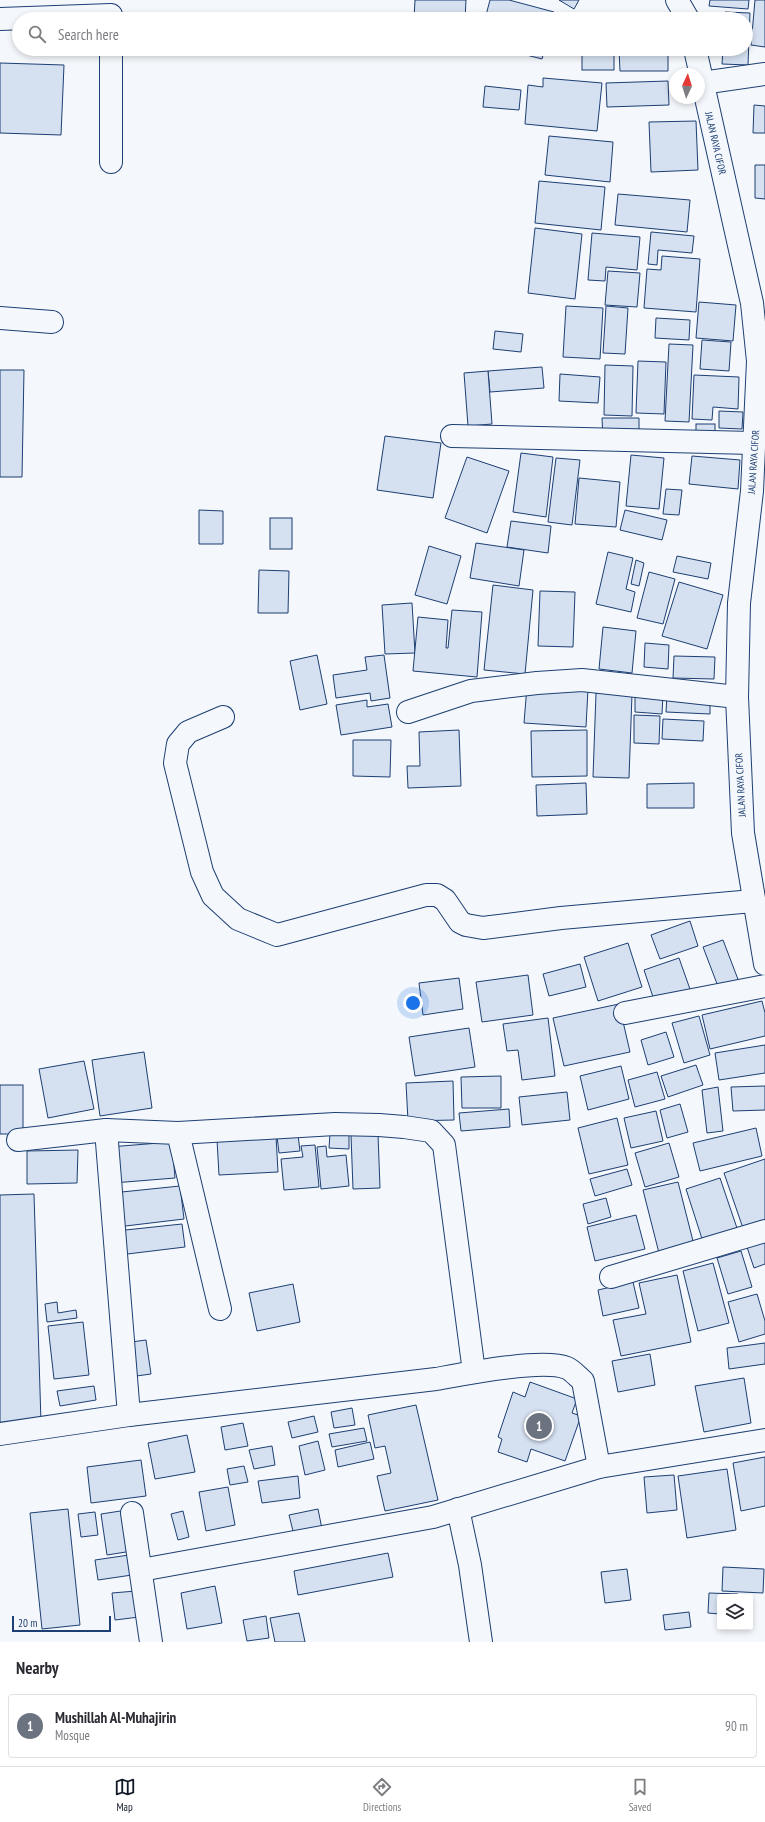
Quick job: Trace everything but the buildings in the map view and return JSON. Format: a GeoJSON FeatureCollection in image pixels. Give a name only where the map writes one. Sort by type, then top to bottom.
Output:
{"type":"FeatureCollection","features":[{"type":"Feature","properties":{"kind":"street"},"geometry":{"type":"LineString","coordinates":[[677,0],[684,12]]}},
{"type":"Feature","properties":{"kind":"street"},"geometry":{"type":"LineString","coordinates":[[99,12],[113,11]]}},
{"type":"Feature","properties":{"kind":"street"},"geometry":{"type":"LineString","coordinates":[[0,19],[12,18]]}},
{"type":"Feature","properties":{"kind":"street"},"geometry":{"type":"LineString","coordinates":[[111,56],[111,162]]}},
{"type":"Feature","properties":{"kind":"street","name":"JALAN RAYA CIFOR"},"geometry":{"type":"LineString","coordinates":[[696,56],[699,68]]}},
{"type":"Feature","properties":{"kind":"street"},"geometry":{"type":"LineString","coordinates":[[705,82],[765,74]]}},
{"type":"Feature","properties":{"kind":"street","name":"JALAN RAYA CIFOR"},"geometry":{"type":"LineString","coordinates":[[705,95],[752,303],[758,361],[756,421],[753,443],[758,492],[739,603],[737,696],[743,833],[753,901],[765,964]]}},
{"type":"Feature","properties":{"kind":"street"},"geometry":{"type":"LineString","coordinates":[[0,318],[52,322]]}},
{"type":"Feature","properties":{"kind":"street"},"geometry":{"type":"LineString","coordinates":[[452,436],[753,443]]}},
{"type":"Feature","properties":{"kind":"street"},"geometry":{"type":"LineString","coordinates":[[408,712],[471,691],[537,682],[582,680],[737,696]]}},
{"type":"Feature","properties":{"kind":"street"},"geometry":{"type":"LineString","coordinates":[[223,717],[188,732],[178,744],[175,763],[202,872],[213,896],[238,919],[277,935],[426,894],[437,895],[445,900],[460,922],[466,925],[483,928],[561,918],[753,901]]}},
{"type":"Feature","properties":{"kind":"street"},"geometry":{"type":"LineString","coordinates":[[625,1013],[765,986]]}},
{"type":"Feature","properties":{"kind":"street"},"geometry":{"type":"LineString","coordinates":[[18,1140],[106,1130],[178,1133],[335,1124],[404,1127],[431,1131],[444,1145],[474,1372]]}},
{"type":"Feature","properties":{"kind":"street"},"geometry":{"type":"LineString","coordinates":[[106,1130],[129,1415]]}},
{"type":"Feature","properties":{"kind":"street"},"geometry":{"type":"LineString","coordinates":[[178,1133],[220,1309]]}},
{"type":"Feature","properties":{"kind":"street"},"geometry":{"type":"LineString","coordinates":[[611,1277],[765,1232]]}},
{"type":"Feature","properties":{"kind":"street"},"geometry":{"type":"LineString","coordinates":[[0,1434],[129,1415],[436,1379],[474,1372],[543,1365],[567,1368],[583,1381],[599,1466]]}},
{"type":"Feature","properties":{"kind":"street"},"geometry":{"type":"LineString","coordinates":[[141,1570],[433,1516],[458,1510],[599,1466],[765,1440]]}},
{"type":"Feature","properties":{"kind":"street"},"geometry":{"type":"LineString","coordinates":[[458,1510],[470,1565],[481,1642]]}},
{"type":"Feature","properties":{"kind":"street"},"geometry":{"type":"LineString","coordinates":[[132,1512],[151,1642]]}},
{"type":"Feature","properties":{"kind":"place","name":"Mushillah Al-Muhajirin"},"geometry":{"type":"Point","coordinates":[539,1426]}}]}
